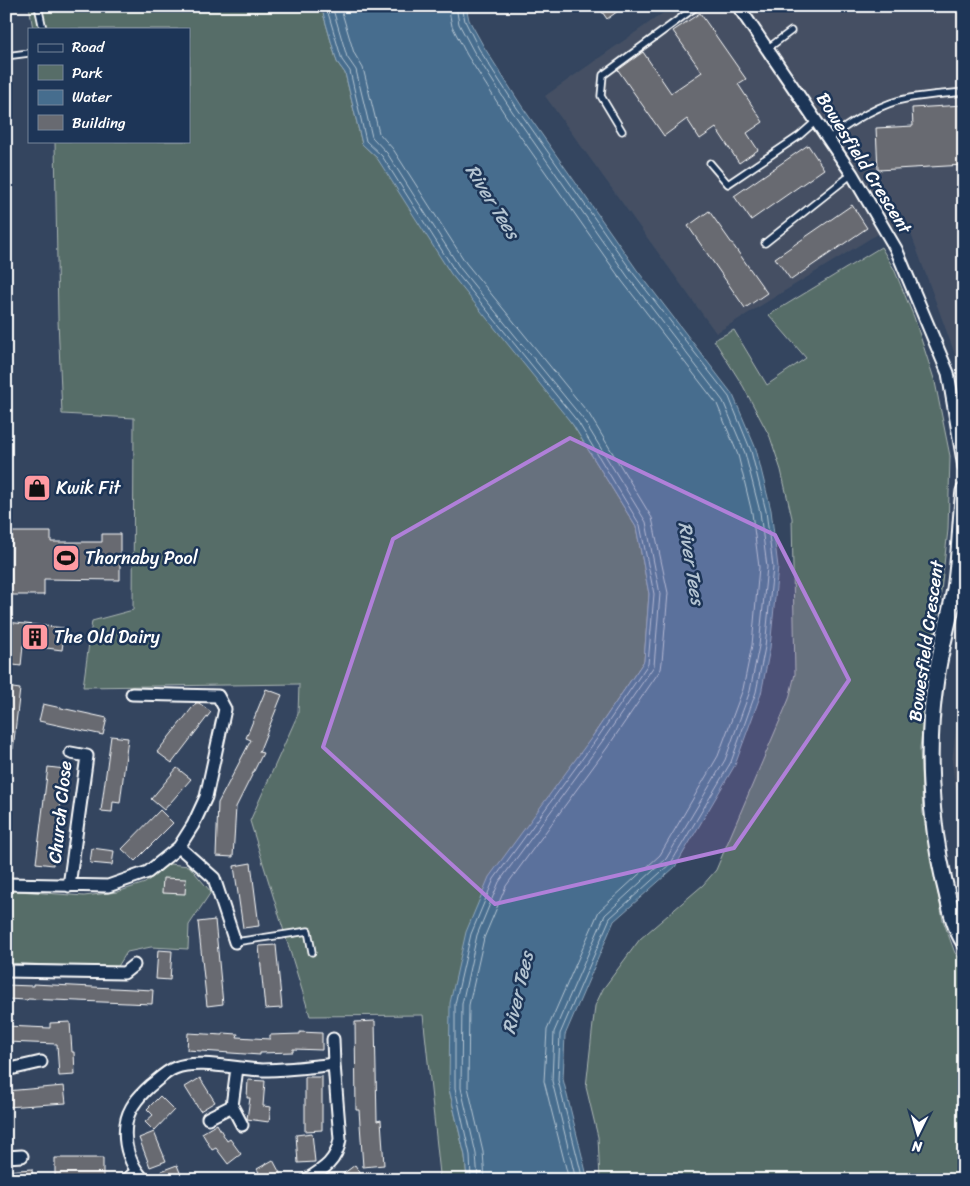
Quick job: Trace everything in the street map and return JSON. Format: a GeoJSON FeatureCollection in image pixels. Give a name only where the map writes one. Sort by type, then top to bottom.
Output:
{"type":"FeatureCollection","features":[{"type":"Feature","properties":{"kind":"street","name":"Bowesfield Crescent"},"geometry":{"type":"LineString","coordinates":[[738,6],[852,174],[896,249],[948,373],[964,468]]}},
{"type":"Feature","properties":{"kind":"street","name":"Bowesfield Crescent"},"geometry":{"type":"LineString","coordinates":[[964,491],[955,588],[935,685],[932,723],[932,796],[938,853],[950,906],[960,936],[964,942]]}},
{"type":"Feature","properties":{"kind":"street"},"geometry":{"type":"LineString","coordinates":[[6,884],[108,886],[148,872],[179,847],[193,825],[206,797],[224,709],[218,696],[132,694]]}},
{"type":"Feature","properties":{"kind":"street","name":"Church Close"},"geometry":{"type":"LineString","coordinates":[[69,886],[88,756],[71,753]]}},
{"type":"Feature","properties":{"kind":"street"},"geometry":{"type":"LineString","coordinates":[[179,847],[214,878],[235,942]]}},
{"type":"Feature","properties":{"kind":"street"},"geometry":{"type":"LineString","coordinates":[[6,971],[124,973],[134,966]]}},
{"type":"Feature","properties":{"kind":"street"},"geometry":{"type":"LineString","coordinates":[[306,1180],[329,1164],[337,1153],[339,1146],[332,1039]]}},
{"type":"Feature","properties":{"kind":"street"},"geometry":{"type":"LineString","coordinates":[[6,1070],[41,1062]]}},
{"type":"Feature","properties":{"kind":"street"},"geometry":{"type":"LineString","coordinates":[[126,1180],[140,1176],[127,1148],[125,1130],[129,1114],[142,1093],[166,1072],[185,1065],[198,1064],[265,1070],[334,1064]]}},
{"type":"Feature","properties":{"kind":"street"},"geometry":{"type":"LineString","coordinates":[[237,1068],[232,1106],[242,1125]]}},
{"type":"Feature","properties":{"kind":"street"},"geometry":{"type":"LineString","coordinates":[[208,1118],[232,1106]]}},
{"type":"Feature","properties":{"kind":"street"},"geometry":{"type":"LineString","coordinates":[[6,1157],[22,1156]]}},
{"type":"Feature","properties":{"kind":"lane"},"geometry":{"type":"LineString","coordinates":[[38,6],[43,28]]}},
{"type":"Feature","properties":{"kind":"lane"},"geometry":{"type":"LineString","coordinates":[[622,131],[602,96],[603,75],[697,6]]}},
{"type":"Feature","properties":{"kind":"lane"},"geometry":{"type":"LineString","coordinates":[[767,49],[791,32]]}},
{"type":"Feature","properties":{"kind":"lane"},"geometry":{"type":"LineString","coordinates":[[6,56],[28,53]]}},
{"type":"Feature","properties":{"kind":"lane"},"geometry":{"type":"LineString","coordinates":[[828,138],[878,108],[909,98],[964,92]]}},
{"type":"Feature","properties":{"kind":"lane"},"geometry":{"type":"LineString","coordinates":[[710,163],[728,184],[799,136],[816,121]]}},
{"type":"Feature","properties":{"kind":"lane"},"geometry":{"type":"LineString","coordinates":[[765,243],[852,174]]}},
{"type":"Feature","properties":{"kind":"lane"},"geometry":{"type":"LineString","coordinates":[[235,942],[308,931],[312,952]]}},
{"type":"Feature","properties":{"kind":"highlighted area"},"geometry":{"type":"Polygon","coordinates":[[[570,438],[775,535],[849,680],[734,848],[495,904],[323,747],[393,539],[570,438]]]}},
{"type":"Feature","properties":{"kind":"shaded area"},"geometry":{"type":"Polygon","coordinates":[[[673,6],[964,6],[964,404],[961,371],[906,220],[871,238],[716,333],[545,96],[673,6]]]}},
{"type":"Feature","properties":{"kind":"shaded area"},"geometry":{"type":"Polygon","coordinates":[[[964,664],[964,860],[952,761],[964,664]]]}},
{"type":"Feature","properties":{"kind":"green space"},"geometry":{"type":"Polygon","coordinates":[[[29,6],[321,6],[337,62],[345,73],[362,144],[377,158],[573,425],[636,527],[649,594],[644,661],[592,737],[449,1089],[465,1156],[467,1180],[433,1180],[440,1174],[423,1015],[310,1016],[250,821],[298,714],[299,684],[83,687],[92,621],[133,610],[134,418],[62,414],[58,320],[55,142],[190,142],[190,28],[33,28],[29,6]]]}},
{"type":"Feature","properties":{"kind":"green space"},"geometry":{"type":"Polygon","coordinates":[[[881,247],[894,269],[914,317],[935,382],[950,456],[948,530],[920,748],[923,813],[943,920],[955,953],[964,963],[964,1180],[600,1180],[598,1137],[586,1087],[595,1006],[603,989],[640,939],[703,885],[716,870],[789,699],[795,674],[792,518],[781,470],[770,437],[743,386],[714,340],[734,330],[767,385],[806,358],[769,315],[881,247]]]}},
{"type":"Feature","properties":{"kind":"green space"},"geometry":{"type":"Polygon","coordinates":[[[169,864],[189,866],[211,892],[189,925],[188,949],[151,947],[127,952],[117,968],[6,963],[6,890],[84,896],[117,892],[145,883],[169,864]]]}},
{"type":"Feature","properties":{"kind":"water","name":"River Tees"},"geometry":{"type":"Polygon","coordinates":[[[321,6],[466,6],[469,20],[484,47],[521,105],[637,270],[733,395],[756,449],[771,510],[778,567],[770,648],[761,694],[735,765],[675,867],[614,921],[565,1035],[563,1079],[588,1180],[467,1180],[465,1156],[449,1089],[450,1003],[466,932],[489,877],[592,737],[644,661],[649,594],[636,527],[573,425],[451,274],[377,158],[362,144],[345,73],[337,62],[321,6]]]}},
{"type":"Feature","properties":{"kind":"building"},"geometry":{"type":"Polygon","coordinates":[[[598,6],[625,6],[607,19],[598,6]]]}},
{"type":"Feature","properties":{"kind":"building"},"geometry":{"type":"Polygon","coordinates":[[[700,13],[746,79],[738,84],[763,122],[747,133],[758,150],[739,163],[716,128],[700,139],[687,119],[664,136],[618,70],[643,52],[671,93],[702,72],[673,31],[700,13]]]}},
{"type":"Feature","properties":{"kind":"building"},"geometry":{"type":"Polygon","coordinates":[[[964,105],[964,165],[878,170],[876,128],[913,126],[912,108],[964,105]]]}},
{"type":"Feature","properties":{"kind":"building"},"geometry":{"type":"Polygon","coordinates":[[[808,145],[824,169],[751,220],[734,196],[808,145]]]}},
{"type":"Feature","properties":{"kind":"building"},"geometry":{"type":"Polygon","coordinates":[[[852,205],[867,228],[791,280],[775,258],[852,205]]]}},
{"type":"Feature","properties":{"kind":"building"},"geometry":{"type":"Polygon","coordinates":[[[709,211],[767,293],[745,308],[688,226],[709,211]]]}},
{"type":"Feature","properties":{"kind":"building","name":"Thornaby Pool"},"geometry":{"type":"Polygon","coordinates":[[[12,532],[51,532],[51,542],[102,542],[102,534],[120,534],[120,580],[44,579],[44,595],[11,595],[12,532]]]}},
{"type":"Feature","properties":{"kind":"building","name":"The Old Dairy"},"geometry":{"type":"Polygon","coordinates":[[[6,622],[65,628],[62,650],[23,645],[21,666],[6,664],[6,622]]]}},
{"type":"Feature","properties":{"kind":"building"},"geometry":{"type":"Polygon","coordinates":[[[6,687],[20,689],[13,749],[6,749],[6,687]]]}},
{"type":"Feature","properties":{"kind":"building"},"geometry":{"type":"Polygon","coordinates":[[[266,689],[282,695],[259,752],[263,753],[236,807],[233,857],[216,856],[218,803],[251,740],[246,738],[266,689]]]}},
{"type":"Feature","properties":{"kind":"building"},"geometry":{"type":"Polygon","coordinates":[[[196,703],[199,703],[211,712],[172,763],[157,752],[196,703]]]}},
{"type":"Feature","properties":{"kind":"building"},"geometry":{"type":"Polygon","coordinates":[[[43,704],[107,718],[103,735],[39,721],[43,704]]]}},
{"type":"Feature","properties":{"kind":"building"},"geometry":{"type":"Polygon","coordinates":[[[111,736],[128,738],[120,803],[113,802],[112,812],[101,811],[111,736]]]}},
{"type":"Feature","properties":{"kind":"building"},"geometry":{"type":"Polygon","coordinates":[[[48,767],[65,769],[53,865],[36,863],[48,767]]]}},
{"type":"Feature","properties":{"kind":"building"},"geometry":{"type":"Polygon","coordinates":[[[177,768],[191,779],[164,810],[151,799],[177,768]]]}},
{"type":"Feature","properties":{"kind":"building"},"geometry":{"type":"Polygon","coordinates":[[[160,810],[173,823],[135,861],[122,849],[160,810]]]}},
{"type":"Feature","properties":{"kind":"building"},"geometry":{"type":"Polygon","coordinates":[[[92,848],[114,851],[112,865],[90,863],[92,848]]]}},
{"type":"Feature","properties":{"kind":"building"},"geometry":{"type":"Polygon","coordinates":[[[251,863],[259,926],[243,928],[234,866],[251,863]]]}},
{"type":"Feature","properties":{"kind":"building"},"geometry":{"type":"Polygon","coordinates":[[[163,878],[186,879],[185,894],[162,893],[163,878]]]}},
{"type":"Feature","properties":{"kind":"building"},"geometry":{"type":"Polygon","coordinates":[[[215,920],[223,1004],[207,1006],[198,922],[215,920]]]}},
{"type":"Feature","properties":{"kind":"building"},"geometry":{"type":"Polygon","coordinates":[[[276,945],[282,1008],[265,1009],[259,946],[276,945]]]}},
{"type":"Feature","properties":{"kind":"building"},"geometry":{"type":"Polygon","coordinates":[[[158,950],[172,951],[170,980],[156,979],[158,950]]]}},
{"type":"Feature","properties":{"kind":"building"},"geometry":{"type":"Polygon","coordinates":[[[33,984],[153,990],[152,1004],[6,999],[6,985],[33,986],[33,984]]]}},
{"type":"Feature","properties":{"kind":"building"},"geometry":{"type":"Polygon","coordinates":[[[375,1021],[377,1121],[381,1120],[384,1165],[363,1167],[359,1110],[356,1110],[355,1022],[375,1021]]]}},
{"type":"Feature","properties":{"kind":"building"},"geometry":{"type":"Polygon","coordinates":[[[70,1022],[75,1075],[59,1076],[57,1044],[6,1042],[6,1026],[50,1028],[50,1023],[70,1022]]]}},
{"type":"Feature","properties":{"kind":"building"},"geometry":{"type":"Polygon","coordinates":[[[300,1032],[322,1033],[322,1050],[293,1049],[293,1052],[260,1053],[260,1055],[187,1050],[188,1033],[238,1034],[237,1037],[270,1039],[270,1035],[300,1034],[300,1032]]]}},
{"type":"Feature","properties":{"kind":"building"},"geometry":{"type":"Polygon","coordinates":[[[305,1077],[322,1077],[322,1130],[305,1131],[305,1077]]]}},
{"type":"Feature","properties":{"kind":"building"},"geometry":{"type":"Polygon","coordinates":[[[200,1078],[215,1102],[200,1111],[185,1087],[200,1078]]]}},
{"type":"Feature","properties":{"kind":"building"},"geometry":{"type":"Polygon","coordinates":[[[248,1080],[265,1081],[263,1106],[271,1107],[269,1122],[247,1119],[250,1098],[247,1098],[248,1080]]]}},
{"type":"Feature","properties":{"kind":"building"},"geometry":{"type":"Polygon","coordinates":[[[64,1086],[66,1103],[6,1107],[6,1091],[64,1086]]]}},
{"type":"Feature","properties":{"kind":"building"},"geometry":{"type":"Polygon","coordinates":[[[160,1096],[174,1110],[154,1131],[145,1122],[153,1115],[147,1109],[160,1096]]]}},
{"type":"Feature","properties":{"kind":"building"},"geometry":{"type":"Polygon","coordinates":[[[217,1124],[227,1141],[230,1139],[241,1154],[228,1164],[216,1148],[212,1150],[202,1133],[217,1124]]]}},
{"type":"Feature","properties":{"kind":"building"},"geometry":{"type":"Polygon","coordinates":[[[154,1132],[166,1161],[150,1167],[139,1138],[154,1132]]]}},
{"type":"Feature","properties":{"kind":"building"},"geometry":{"type":"Polygon","coordinates":[[[312,1133],[315,1162],[298,1163],[296,1135],[312,1133]]]}},
{"type":"Feature","properties":{"kind":"building"},"geometry":{"type":"Polygon","coordinates":[[[55,1158],[103,1158],[103,1180],[55,1180],[55,1158]]]}},
{"type":"Feature","properties":{"kind":"building"},"geometry":{"type":"Polygon","coordinates":[[[273,1160],[281,1175],[272,1180],[244,1180],[259,1172],[257,1169],[273,1160]]]}},
{"type":"Feature","properties":{"kind":"building"},"geometry":{"type":"Polygon","coordinates":[[[177,1165],[183,1180],[165,1180],[161,1171],[177,1165]]]}},
{"type":"Feature","properties":{"kind":"building"},"geometry":{"type":"Polygon","coordinates":[[[355,1165],[365,1180],[334,1180],[347,1171],[355,1165]]]}},
{"type":"Feature","properties":{"kind":"building"},"geometry":{"type":"Polygon","coordinates":[[[32,1169],[33,1180],[6,1180],[6,1171],[32,1169]]]}},
{"type":"Feature","properties":{"kind":"place","name":"Kwik Fit"},"geometry":{"type":"Point","coordinates":[37,488]}},
{"type":"Feature","properties":{"kind":"place","name":"Thornaby Pool"},"geometry":{"type":"Point","coordinates":[66,558]}},
{"type":"Feature","properties":{"kind":"place","name":"The Old Dairy"},"geometry":{"type":"Point","coordinates":[35,637]}}]}
